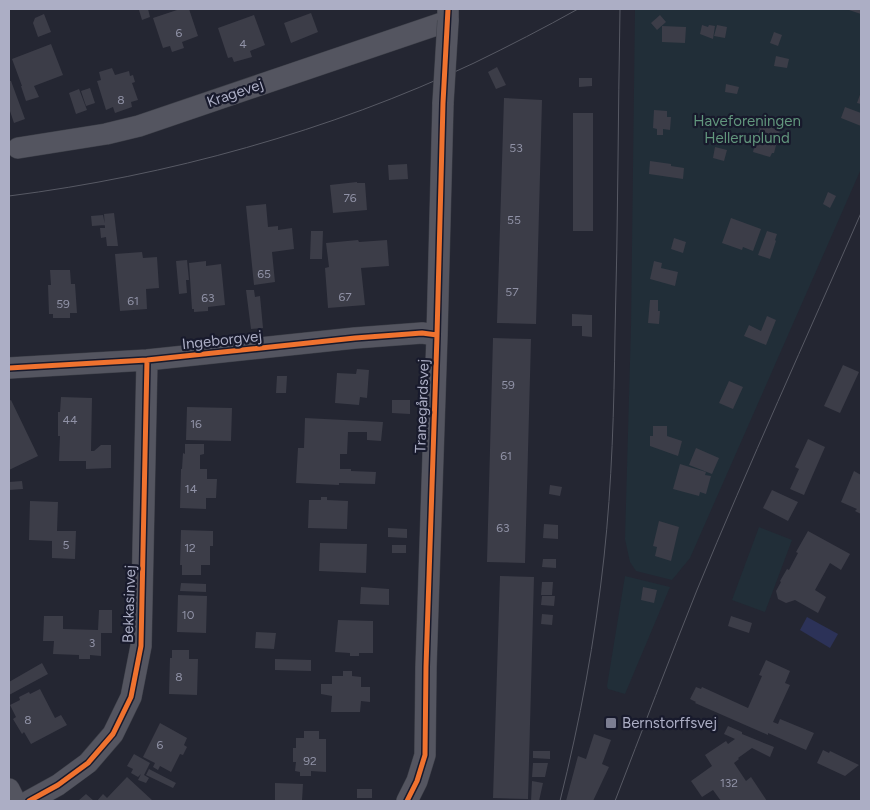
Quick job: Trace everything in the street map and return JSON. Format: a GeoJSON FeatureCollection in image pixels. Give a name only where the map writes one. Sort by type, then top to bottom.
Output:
{"type":"FeatureCollection","features":[{"type":"Feature","properties":{"kind":"street","name":"Tranegårdsvej"},"geometry":{"type":"LineString","coordinates":[[407,801],[417,781],[425,755],[426,657],[438,335],[443,103],[448,15]]}},
{"type":"Feature","properties":{"kind":"street","name":"Kragevej"},"geometry":{"type":"LineString","coordinates":[[18,148],[106,134],[139,126],[448,15]]}},
{"type":"Feature","properties":{"kind":"street","name":"Ingeborgvej"},"geometry":{"type":"LineString","coordinates":[[9,368],[147,360],[355,338],[422,333],[438,335]]}},
{"type":"Feature","properties":{"kind":"street","name":"Bekkasinvej"},"geometry":{"type":"LineString","coordinates":[[29,801],[58,785],[88,763],[112,734],[131,697],[142,646],[147,360]]}},
{"type":"Feature","properties":{"kind":"street"},"geometry":{"type":"LineString","coordinates":[[9,789],[15,801]]}},
{"type":"Feature","properties":{"kind":"green space","name":"Haveforeningen Helleruplund"},"geometry":{"type":"Polygon","coordinates":[[[635,9],[861,9],[861,169],[690,558],[672,580],[636,571],[630,562],[625,539],[631,326],[635,9]]]}},
{"type":"Feature","properties":{"kind":"green space"},"geometry":{"type":"Polygon","coordinates":[[[759,527],[792,540],[765,612],[732,600],[759,527]]]}},
{"type":"Feature","properties":{"kind":"green space"},"geometry":{"type":"Polygon","coordinates":[[[625,576],[670,587],[625,694],[608,689],[607,686],[625,576]]]}},
{"type":"Feature","properties":{"kind":"water"},"geometry":{"type":"Polygon","coordinates":[[[807,617],[838,634],[830,648],[800,630],[807,617]]]}},
{"type":"Feature","properties":{"kind":"building"},"geometry":{"type":"Polygon","coordinates":[[[148,9],[150,17],[142,20],[139,10],[148,9]]]}},
{"type":"Feature","properties":{"kind":"building"},"geometry":{"type":"Polygon","coordinates":[[[180,9],[189,9],[198,36],[182,42],[184,48],[172,52],[170,46],[163,48],[153,18],[180,9]]]}},
{"type":"Feature","properties":{"kind":"building"},"geometry":{"type":"Polygon","coordinates":[[[846,9],[861,9],[861,14],[846,9]]]}},
{"type":"Feature","properties":{"kind":"building"},"geometry":{"type":"Polygon","coordinates":[[[311,13],[318,32],[291,43],[284,23],[311,13]]]}},
{"type":"Feature","properties":{"kind":"building"},"geometry":{"type":"Polygon","coordinates":[[[44,14],[51,32],[38,37],[33,23],[35,18],[44,14]]]}},
{"type":"Feature","properties":{"kind":"building"},"geometry":{"type":"Polygon","coordinates":[[[254,15],[265,45],[250,51],[252,57],[234,62],[232,57],[228,58],[218,28],[254,15]]]}},
{"type":"Feature","properties":{"kind":"building"},"geometry":{"type":"Polygon","coordinates":[[[660,15],[666,22],[657,30],[651,23],[660,15]]]}},
{"type":"Feature","properties":{"kind":"building"},"geometry":{"type":"Polygon","coordinates":[[[702,25],[708,27],[709,25],[715,26],[713,39],[700,34],[702,25]]]}},
{"type":"Feature","properties":{"kind":"building"},"geometry":{"type":"Polygon","coordinates":[[[717,25],[727,27],[725,38],[714,36],[717,25]]]}},
{"type":"Feature","properties":{"kind":"building"},"geometry":{"type":"Polygon","coordinates":[[[662,26],[686,27],[685,43],[662,42],[662,26]]]}},
{"type":"Feature","properties":{"kind":"building"},"geometry":{"type":"Polygon","coordinates":[[[774,32],[782,35],[778,46],[770,43],[774,32]]]}},
{"type":"Feature","properties":{"kind":"building"},"geometry":{"type":"Polygon","coordinates":[[[51,44],[63,75],[34,86],[39,97],[26,101],[12,59],[51,44]]]}},
{"type":"Feature","properties":{"kind":"building"},"geometry":{"type":"Polygon","coordinates":[[[776,56],[789,59],[787,68],[774,66],[776,56]]]}},
{"type":"Feature","properties":{"kind":"building"},"geometry":{"type":"Polygon","coordinates":[[[497,67],[506,85],[496,89],[488,72],[497,67]]]}},
{"type":"Feature","properties":{"kind":"building"},"geometry":{"type":"Polygon","coordinates":[[[112,68],[115,75],[129,71],[130,76],[133,75],[135,82],[132,83],[138,100],[131,102],[132,107],[115,113],[113,107],[106,110],[97,81],[101,80],[99,72],[112,68]]]}},
{"type":"Feature","properties":{"kind":"building"},"geometry":{"type":"Polygon","coordinates":[[[579,78],[592,78],[592,86],[579,87],[579,78]]]}},
{"type":"Feature","properties":{"kind":"building"},"geometry":{"type":"Polygon","coordinates":[[[9,81],[11,81],[25,119],[14,123],[9,108],[9,81]]]}},
{"type":"Feature","properties":{"kind":"building"},"geometry":{"type":"Polygon","coordinates":[[[726,84],[739,87],[737,94],[725,92],[726,84]]]}},
{"type":"Feature","properties":{"kind":"building"},"geometry":{"type":"Polygon","coordinates":[[[90,88],[95,103],[86,106],[81,91],[90,88]]]}},
{"type":"Feature","properties":{"kind":"building"},"geometry":{"type":"Polygon","coordinates":[[[79,89],[87,110],[76,114],[69,93],[79,89]]]}},
{"type":"Feature","properties":{"kind":"building"},"geometry":{"type":"Polygon","coordinates":[[[861,92],[861,104],[857,103],[861,92]]]}},
{"type":"Feature","properties":{"kind":"building"},"geometry":{"type":"Polygon","coordinates":[[[504,98],[542,100],[536,324],[497,323],[504,98]]]}},
{"type":"Feature","properties":{"kind":"building"},"geometry":{"type":"Polygon","coordinates":[[[845,107],[861,113],[861,126],[841,118],[845,107]]]}},
{"type":"Feature","properties":{"kind":"building"},"geometry":{"type":"Polygon","coordinates":[[[654,110],[667,111],[667,117],[671,117],[670,130],[663,129],[663,135],[657,135],[657,129],[653,128],[654,110]]]}},
{"type":"Feature","properties":{"kind":"building"},"geometry":{"type":"Polygon","coordinates":[[[573,113],[593,113],[593,231],[573,231],[573,113]]]}},
{"type":"Feature","properties":{"kind":"building"},"geometry":{"type":"Polygon","coordinates":[[[761,124],[780,130],[774,153],[770,157],[753,152],[754,148],[752,147],[761,124]]]}},
{"type":"Feature","properties":{"kind":"building"},"geometry":{"type":"Polygon","coordinates":[[[715,147],[727,150],[724,161],[713,158],[715,147]]]}},
{"type":"Feature","properties":{"kind":"building"},"geometry":{"type":"Polygon","coordinates":[[[650,161],[684,168],[683,179],[649,174],[650,161]]]}},
{"type":"Feature","properties":{"kind":"building"},"geometry":{"type":"Polygon","coordinates":[[[407,164],[408,179],[389,180],[388,165],[407,164]]]}},
{"type":"Feature","properties":{"kind":"building"},"geometry":{"type":"Polygon","coordinates":[[[365,183],[367,210],[333,213],[330,185],[365,183]]]}},
{"type":"Feature","properties":{"kind":"building"},"geometry":{"type":"Polygon","coordinates":[[[828,192],[836,196],[830,208],[823,204],[828,192]]]}},
{"type":"Feature","properties":{"kind":"building"},"geometry":{"type":"Polygon","coordinates":[[[266,204],[268,227],[278,226],[278,230],[292,228],[294,249],[272,252],[275,282],[254,285],[246,206],[266,204]]]}},
{"type":"Feature","properties":{"kind":"building"},"geometry":{"type":"Polygon","coordinates":[[[114,213],[118,246],[107,246],[106,237],[101,238],[100,228],[105,228],[104,214],[114,213]]]}},
{"type":"Feature","properties":{"kind":"building"},"geometry":{"type":"Polygon","coordinates":[[[103,215],[105,225],[92,226],[91,216],[103,215]]]}},
{"type":"Feature","properties":{"kind":"building"},"geometry":{"type":"Polygon","coordinates":[[[731,218],[761,229],[753,251],[743,247],[742,250],[722,243],[731,218]]]}},
{"type":"Feature","properties":{"kind":"building"},"geometry":{"type":"Polygon","coordinates":[[[311,231],[323,231],[322,259],[310,259],[311,231]]]}},
{"type":"Feature","properties":{"kind":"building"},"geometry":{"type":"Polygon","coordinates":[[[767,231],[777,234],[770,259],[758,255],[767,231]]]}},
{"type":"Feature","properties":{"kind":"building"},"geometry":{"type":"Polygon","coordinates":[[[674,238],[686,242],[683,253],[671,249],[674,238]]]}},
{"type":"Feature","properties":{"kind":"building"},"geometry":{"type":"Polygon","coordinates":[[[358,240],[359,242],[387,240],[389,266],[361,268],[365,305],[328,308],[325,268],[329,267],[326,243],[358,240]]]}},
{"type":"Feature","properties":{"kind":"building"},"geometry":{"type":"Polygon","coordinates":[[[142,252],[143,258],[157,257],[159,288],[146,289],[147,309],[120,311],[115,254],[142,252]]]}},
{"type":"Feature","properties":{"kind":"building"},"geometry":{"type":"Polygon","coordinates":[[[187,260],[189,280],[186,280],[187,293],[179,294],[176,261],[187,260]]]}},
{"type":"Feature","properties":{"kind":"building"},"geometry":{"type":"Polygon","coordinates":[[[206,261],[206,266],[221,264],[225,305],[208,307],[208,311],[194,312],[194,309],[192,309],[189,263],[206,261]]]}},
{"type":"Feature","properties":{"kind":"building"},"geometry":{"type":"Polygon","coordinates":[[[654,261],[662,263],[661,268],[678,272],[675,286],[650,279],[654,261]]]}},
{"type":"Feature","properties":{"kind":"building"},"geometry":{"type":"Polygon","coordinates":[[[50,270],[70,270],[71,284],[75,284],[77,313],[70,313],[70,318],[53,318],[53,314],[49,314],[48,285],[51,285],[50,270]]]}},
{"type":"Feature","properties":{"kind":"building"},"geometry":{"type":"Polygon","coordinates":[[[246,290],[254,290],[255,297],[260,296],[263,328],[251,329],[246,290]]]}},
{"type":"Feature","properties":{"kind":"building"},"geometry":{"type":"Polygon","coordinates":[[[650,300],[658,300],[658,311],[660,311],[659,324],[648,323],[650,300]]]}},
{"type":"Feature","properties":{"kind":"building"},"geometry":{"type":"Polygon","coordinates":[[[572,314],[592,315],[592,337],[582,336],[582,326],[572,326],[572,314]]]}},
{"type":"Feature","properties":{"kind":"building"},"geometry":{"type":"Polygon","coordinates":[[[767,316],[776,320],[766,345],[744,336],[749,325],[761,331],[767,316]]]}},
{"type":"Feature","properties":{"kind":"building"},"geometry":{"type":"Polygon","coordinates":[[[493,338],[531,339],[525,563],[487,562],[493,338]]]}},
{"type":"Feature","properties":{"kind":"building"},"geometry":{"type":"Polygon","coordinates":[[[843,365],[859,372],[840,413],[824,406],[843,365]]]}},
{"type":"Feature","properties":{"kind":"building"},"geometry":{"type":"Polygon","coordinates":[[[357,369],[369,370],[367,398],[360,397],[359,405],[335,403],[337,373],[356,374],[357,369]]]}},
{"type":"Feature","properties":{"kind":"building"},"geometry":{"type":"Polygon","coordinates":[[[277,376],[287,376],[286,393],[276,393],[277,376]]]}},
{"type":"Feature","properties":{"kind":"building"},"geometry":{"type":"Polygon","coordinates":[[[729,381],[743,387],[733,409],[719,403],[729,381]]]}},
{"type":"Feature","properties":{"kind":"building"},"geometry":{"type":"Polygon","coordinates":[[[61,397],[92,398],[91,451],[94,451],[101,445],[111,445],[111,468],[86,469],[86,461],[59,461],[60,436],[58,436],[58,412],[60,412],[61,397]]]}},
{"type":"Feature","properties":{"kind":"building"},"geometry":{"type":"Polygon","coordinates":[[[11,400],[38,456],[9,470],[9,401],[11,400]]]}},
{"type":"Feature","properties":{"kind":"building"},"geometry":{"type":"Polygon","coordinates":[[[392,400],[410,400],[410,414],[392,413],[392,400]]]}},
{"type":"Feature","properties":{"kind":"building"},"geometry":{"type":"Polygon","coordinates":[[[187,407],[232,408],[231,441],[186,440],[187,407]]]}},
{"type":"Feature","properties":{"kind":"building"},"geometry":{"type":"Polygon","coordinates":[[[305,418],[383,422],[381,441],[367,440],[367,432],[348,432],[347,454],[340,454],[340,469],[376,472],[375,484],[296,483],[298,448],[304,448],[305,418]]]}},
{"type":"Feature","properties":{"kind":"building"},"geometry":{"type":"Polygon","coordinates":[[[653,426],[667,426],[667,436],[682,441],[678,456],[650,446],[653,426]]]}},
{"type":"Feature","properties":{"kind":"building"},"geometry":{"type":"Polygon","coordinates":[[[808,439],[825,447],[804,495],[790,489],[799,469],[795,467],[808,439]]]}},
{"type":"Feature","properties":{"kind":"building"},"geometry":{"type":"Polygon","coordinates":[[[185,444],[204,444],[204,454],[200,455],[200,469],[207,469],[207,479],[217,479],[216,498],[206,498],[206,509],[180,508],[181,469],[183,453],[185,454],[185,444]]]}},
{"type":"Feature","properties":{"kind":"building"},"geometry":{"type":"Polygon","coordinates":[[[696,448],[719,458],[712,474],[689,465],[696,448]]]}},
{"type":"Feature","properties":{"kind":"building"},"geometry":{"type":"Polygon","coordinates":[[[680,464],[706,472],[705,475],[711,476],[706,494],[700,492],[699,496],[673,489],[680,464]]]}},
{"type":"Feature","properties":{"kind":"building"},"geometry":{"type":"Polygon","coordinates":[[[854,471],[861,475],[861,514],[855,511],[857,509],[841,502],[854,471]]]}},
{"type":"Feature","properties":{"kind":"building"},"geometry":{"type":"Polygon","coordinates":[[[22,481],[23,489],[9,490],[9,482],[22,481]]]}},
{"type":"Feature","properties":{"kind":"building"},"geometry":{"type":"Polygon","coordinates":[[[550,485],[562,487],[560,496],[549,494],[550,485]]]}},
{"type":"Feature","properties":{"kind":"building"},"geometry":{"type":"Polygon","coordinates":[[[772,490],[798,502],[788,521],[763,508],[772,490]]]}},
{"type":"Feature","properties":{"kind":"building"},"geometry":{"type":"Polygon","coordinates":[[[321,497],[327,497],[327,500],[348,501],[347,529],[308,528],[309,500],[321,500],[321,497]]]}},
{"type":"Feature","properties":{"kind":"building"},"geometry":{"type":"Polygon","coordinates":[[[30,501],[58,502],[57,531],[76,531],[75,559],[52,558],[52,541],[29,540],[30,501]]]}},
{"type":"Feature","properties":{"kind":"building"},"geometry":{"type":"Polygon","coordinates":[[[659,521],[679,527],[671,561],[655,556],[657,547],[653,546],[659,521]]]}},
{"type":"Feature","properties":{"kind":"building"},"geometry":{"type":"Polygon","coordinates":[[[544,524],[558,525],[558,539],[543,538],[544,524]]]}},
{"type":"Feature","properties":{"kind":"building"},"geometry":{"type":"Polygon","coordinates":[[[388,528],[407,529],[407,538],[388,537],[388,528]]]}},
{"type":"Feature","properties":{"kind":"building"},"geometry":{"type":"Polygon","coordinates":[[[181,530],[213,531],[213,546],[210,546],[210,565],[201,565],[201,575],[182,575],[182,565],[180,565],[181,530]]]}},
{"type":"Feature","properties":{"kind":"building"},"geometry":{"type":"Polygon","coordinates":[[[808,531],[850,554],[841,570],[830,563],[815,590],[826,597],[818,613],[795,600],[786,603],[778,599],[776,591],[787,569],[789,570],[798,553],[796,552],[808,531]]]}},
{"type":"Feature","properties":{"kind":"building"},"geometry":{"type":"Polygon","coordinates":[[[320,543],[367,544],[366,573],[319,571],[320,543]]]}},
{"type":"Feature","properties":{"kind":"building"},"geometry":{"type":"Polygon","coordinates":[[[392,545],[406,545],[406,553],[392,553],[392,545]]]}},
{"type":"Feature","properties":{"kind":"building"},"geometry":{"type":"Polygon","coordinates":[[[543,559],[556,559],[556,568],[542,567],[543,559]]]}},
{"type":"Feature","properties":{"kind":"building"},"geometry":{"type":"Polygon","coordinates":[[[500,576],[534,577],[528,799],[493,798],[500,576]]]}},
{"type":"Feature","properties":{"kind":"building"},"geometry":{"type":"Polygon","coordinates":[[[542,582],[553,582],[552,595],[541,595],[542,582]]]}},
{"type":"Feature","properties":{"kind":"building"},"geometry":{"type":"Polygon","coordinates":[[[181,583],[206,584],[206,592],[180,591],[181,583]]]}},
{"type":"Feature","properties":{"kind":"building"},"geometry":{"type":"Polygon","coordinates":[[[361,587],[389,589],[389,605],[360,604],[361,587]]]}},
{"type":"Feature","properties":{"kind":"building"},"geometry":{"type":"Polygon","coordinates":[[[643,587],[657,590],[654,603],[641,600],[643,587]]]}},
{"type":"Feature","properties":{"kind":"building"},"geometry":{"type":"Polygon","coordinates":[[[178,595],[207,596],[206,633],[177,632],[178,595]]]}},
{"type":"Feature","properties":{"kind":"building"},"geometry":{"type":"Polygon","coordinates":[[[542,596],[555,596],[554,606],[541,605],[542,596]]]}},
{"type":"Feature","properties":{"kind":"building"},"geometry":{"type":"Polygon","coordinates":[[[99,610],[112,610],[112,633],[101,633],[101,656],[90,655],[90,659],[79,659],[79,655],[53,654],[54,641],[43,641],[44,616],[63,616],[63,629],[98,630],[99,610]]]}},
{"type":"Feature","properties":{"kind":"building"},"geometry":{"type":"Polygon","coordinates":[[[542,614],[553,615],[552,625],[541,624],[542,614]]]}},
{"type":"Feature","properties":{"kind":"building"},"geometry":{"type":"Polygon","coordinates":[[[731,616],[752,623],[749,633],[728,626],[731,616]]]}},
{"type":"Feature","properties":{"kind":"building"},"geometry":{"type":"Polygon","coordinates":[[[338,620],[373,621],[373,653],[359,653],[359,656],[350,656],[350,653],[335,652],[338,620]]]}},
{"type":"Feature","properties":{"kind":"building"},"geometry":{"type":"Polygon","coordinates":[[[256,632],[276,633],[274,649],[255,648],[256,632]]]}},
{"type":"Feature","properties":{"kind":"building"},"geometry":{"type":"Polygon","coordinates":[[[172,650],[189,650],[189,659],[198,659],[197,695],[169,694],[172,650]]]}},
{"type":"Feature","properties":{"kind":"building"},"geometry":{"type":"Polygon","coordinates":[[[275,659],[311,660],[311,671],[275,670],[275,659]]]}},
{"type":"Feature","properties":{"kind":"building"},"geometry":{"type":"Polygon","coordinates":[[[766,660],[790,671],[785,683],[790,685],[773,722],[778,724],[780,719],[814,733],[806,750],[695,703],[690,699],[696,687],[701,689],[702,687],[748,708],[762,676],[759,675],[766,660]]]}},
{"type":"Feature","properties":{"kind":"building"},"geometry":{"type":"Polygon","coordinates":[[[42,663],[48,674],[9,695],[9,682],[42,663]]]}},
{"type":"Feature","properties":{"kind":"building"},"geometry":{"type":"Polygon","coordinates":[[[343,671],[352,671],[352,676],[361,677],[361,687],[370,687],[370,702],[361,701],[360,712],[331,712],[332,696],[321,694],[321,684],[332,684],[332,676],[343,676],[343,671]]]}},
{"type":"Feature","properties":{"kind":"building"},"geometry":{"type":"Polygon","coordinates":[[[40,689],[55,718],[61,715],[67,725],[31,744],[13,719],[16,717],[10,705],[20,700],[19,697],[40,689]]]}},
{"type":"Feature","properties":{"kind":"building"},"geometry":{"type":"Polygon","coordinates":[[[160,723],[187,738],[184,745],[187,747],[183,755],[180,754],[171,772],[160,766],[158,770],[153,767],[155,763],[143,757],[160,723]]]}},
{"type":"Feature","properties":{"kind":"building"},"geometry":{"type":"Polygon","coordinates":[[[728,726],[774,747],[770,757],[752,748],[734,763],[746,781],[751,777],[767,801],[721,801],[713,790],[702,797],[691,781],[712,766],[705,755],[726,741],[728,744],[735,739],[724,734],[728,726]]]}},
{"type":"Feature","properties":{"kind":"building"},"geometry":{"type":"Polygon","coordinates":[[[304,731],[319,731],[319,739],[326,739],[326,772],[311,771],[311,776],[300,776],[300,772],[295,771],[296,762],[293,762],[293,748],[296,748],[296,738],[304,738],[304,731]]]}},
{"type":"Feature","properties":{"kind":"building"},"geometry":{"type":"Polygon","coordinates":[[[594,734],[611,740],[602,764],[609,767],[593,801],[566,801],[578,756],[586,759],[594,734]]]}},
{"type":"Feature","properties":{"kind":"building"},"geometry":{"type":"Polygon","coordinates":[[[823,750],[829,753],[830,751],[859,765],[845,776],[817,763],[823,750]]]}},
{"type":"Feature","properties":{"kind":"building"},"geometry":{"type":"Polygon","coordinates":[[[533,751],[550,751],[550,759],[533,758],[533,751]]]}},
{"type":"Feature","properties":{"kind":"building"},"geometry":{"type":"Polygon","coordinates":[[[134,754],[150,763],[144,775],[149,778],[146,783],[138,780],[141,774],[138,777],[131,773],[133,769],[127,766],[134,754]]]}},
{"type":"Feature","properties":{"kind":"building"},"geometry":{"type":"Polygon","coordinates":[[[533,763],[548,763],[545,777],[532,777],[533,763]]]}},
{"type":"Feature","properties":{"kind":"building"},"geometry":{"type":"Polygon","coordinates":[[[149,769],[176,783],[173,788],[146,775],[149,769]]]}},
{"type":"Feature","properties":{"kind":"building"},"geometry":{"type":"Polygon","coordinates":[[[127,777],[153,801],[97,801],[103,794],[107,798],[127,777]]]}},
{"type":"Feature","properties":{"kind":"building"},"geometry":{"type":"Polygon","coordinates":[[[532,781],[543,783],[539,801],[531,801],[532,781]]]}},
{"type":"Feature","properties":{"kind":"building"},"geometry":{"type":"Polygon","coordinates":[[[275,783],[303,784],[302,801],[275,801],[275,783]]]}},
{"type":"Feature","properties":{"kind":"building"},"geometry":{"type":"Polygon","coordinates":[[[357,789],[372,789],[372,798],[357,798],[357,789]]]}},
{"type":"Feature","properties":{"kind":"building"},"geometry":{"type":"Polygon","coordinates":[[[86,794],[94,801],[78,801],[86,794]]]}},
{"type":"Feature","properties":{"kind":"tram line"},"geometry":{"type":"LineString","coordinates":[[9,196],[128,176],[188,163],[247,148],[305,130],[363,110],[474,63],[578,9]]}},
{"type":"Feature","properties":{"kind":"tram line"},"geometry":{"type":"LineString","coordinates":[[560,801],[574,741],[591,650],[604,557],[609,501],[614,389],[620,9]]}},
{"type":"Feature","properties":{"kind":"tram line"},"geometry":{"type":"LineString","coordinates":[[615,801],[717,543],[861,213]]}},
{"type":"Feature","properties":{"kind":"cycle path"},"geometry":{"type":"LineString","coordinates":[[407,801],[417,781],[425,755],[443,103],[448,9]]}},
{"type":"Feature","properties":{"kind":"cycle path"},"geometry":{"type":"LineString","coordinates":[[9,368],[147,360],[355,338],[422,333],[437,335]]}},
{"type":"Feature","properties":{"kind":"cycle path"},"geometry":{"type":"LineString","coordinates":[[29,801],[58,785],[88,763],[113,734],[131,697],[141,646],[147,360]]}},
{"type":"Feature","properties":{"kind":"place","name":"Bernstorffsvej"},"geometry":{"type":"Point","coordinates":[611,723]}}]}
